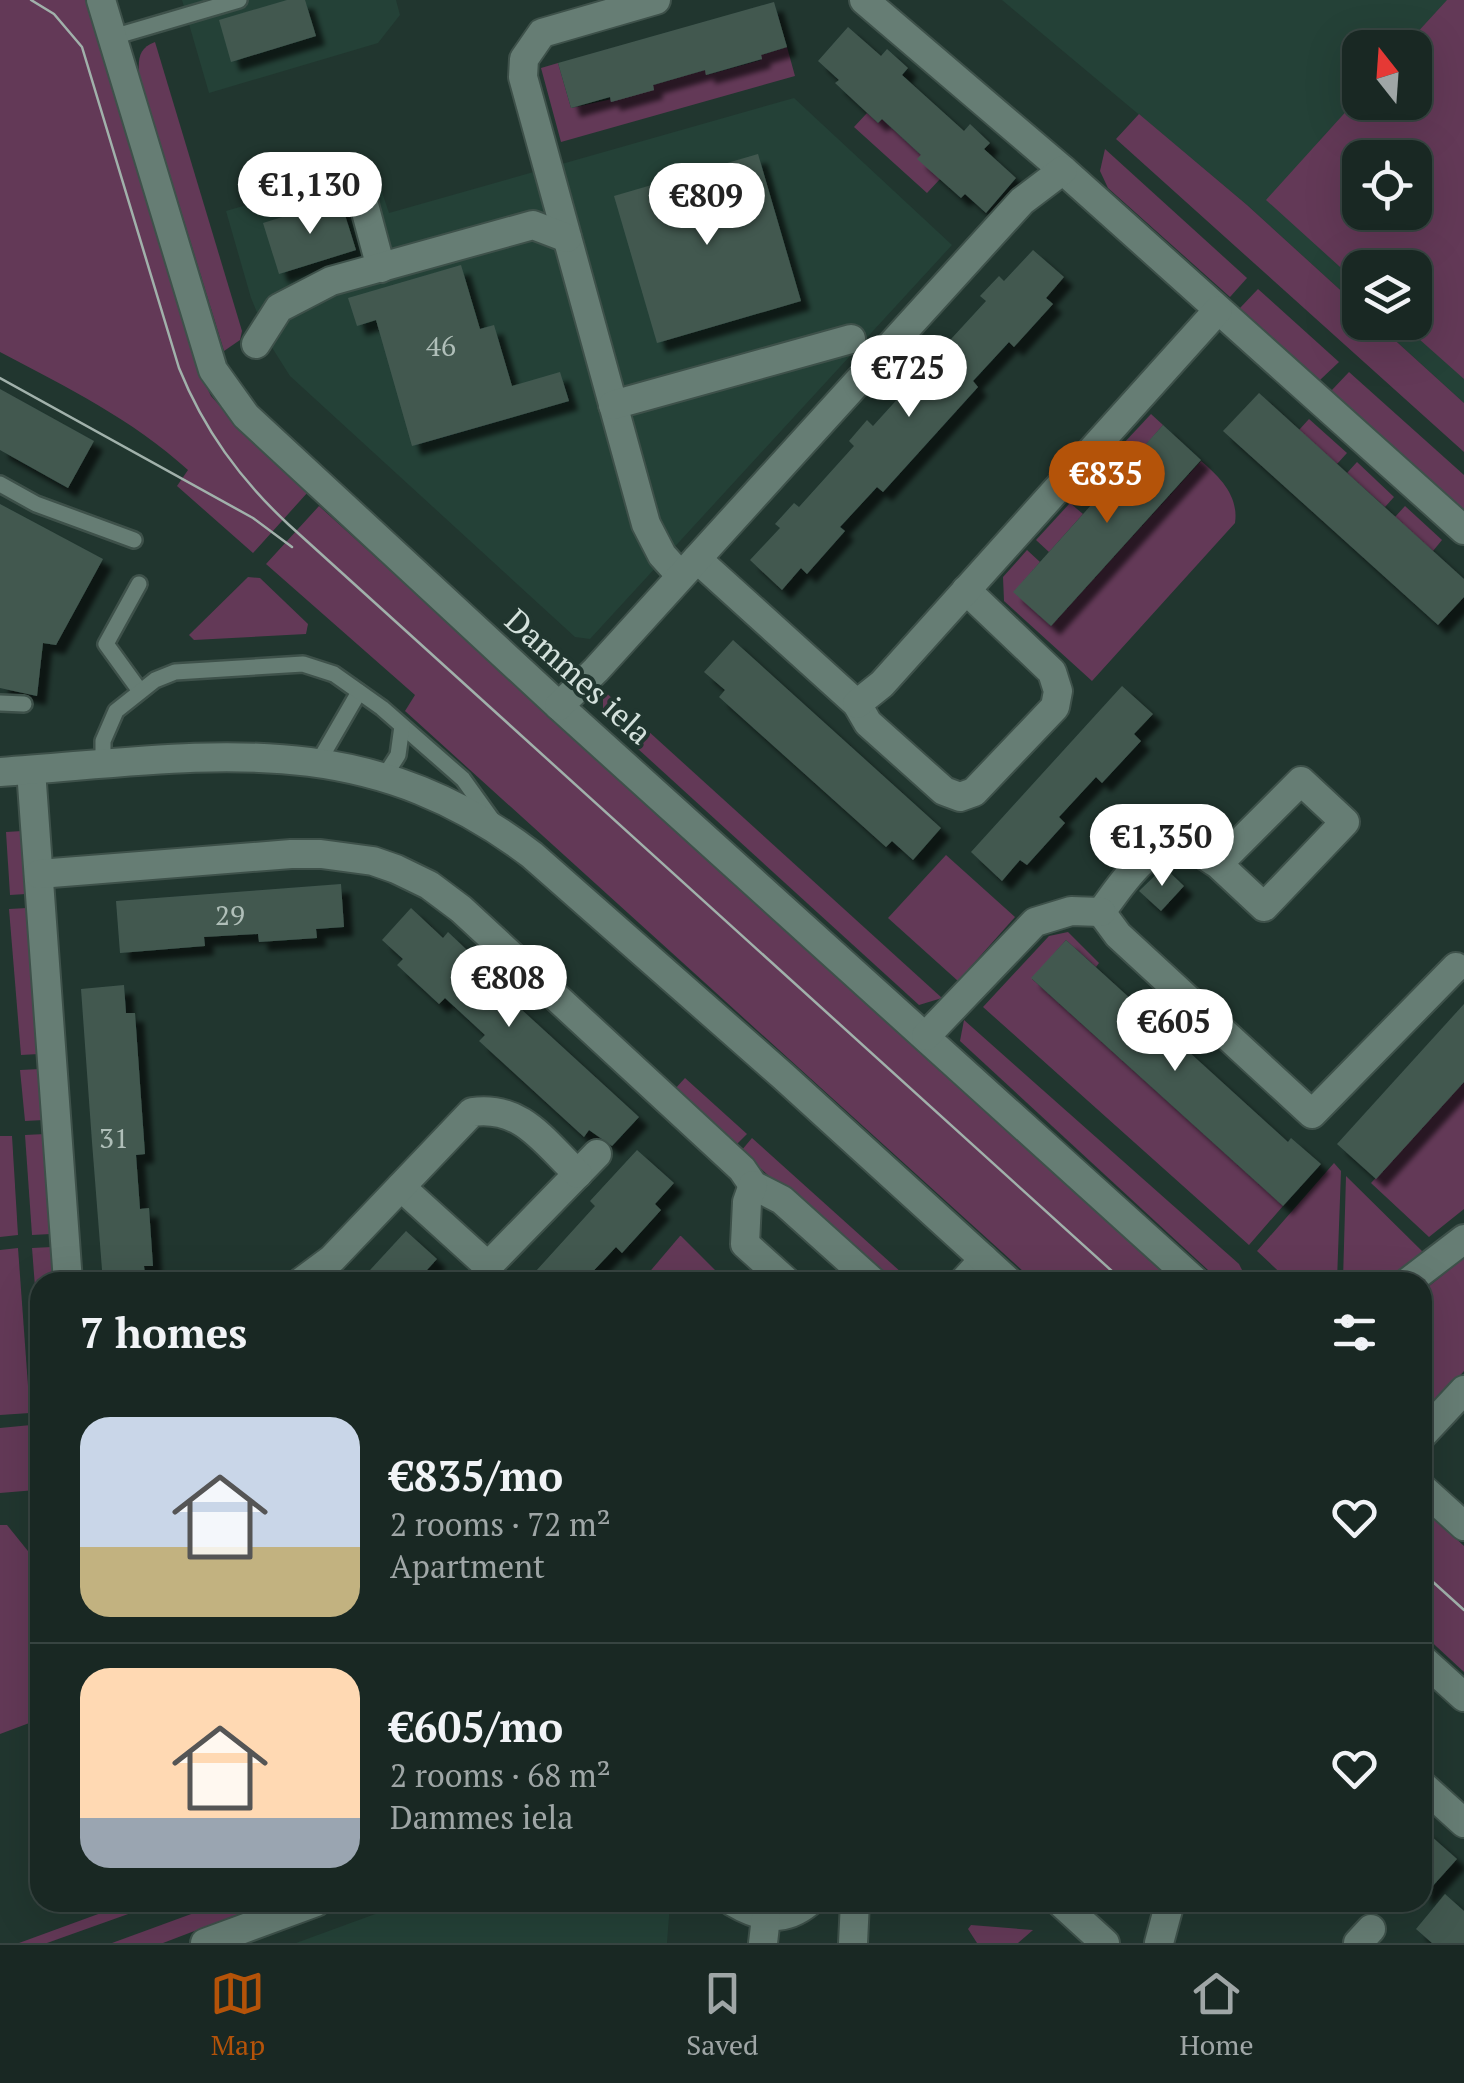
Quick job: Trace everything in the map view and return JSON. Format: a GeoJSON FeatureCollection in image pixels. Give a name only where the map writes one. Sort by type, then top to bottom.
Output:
{"type":"FeatureCollection","features":[{"type":"Feature","properties":{"kind":"street","name":"Dammes iela"},"geometry":{"type":"LineString","coordinates":[[101,0],[204,344],[213,370],[228,394],[266,436],[559,706],[1185,1272]]}},
{"type":"Feature","properties":{"kind":"street"},"geometry":{"type":"LineString","coordinates":[[656,0],[542,34],[524,59],[523,77],[646,524],[662,555],[689,567],[858,704],[868,723],[944,791],[960,798],[974,792],[1055,707],[1058,690],[1052,672],[966,590]]}},
{"type":"Feature","properties":{"kind":"street"},"geometry":{"type":"LineString","coordinates":[[864,0],[1063,170],[1464,530]]}},
{"type":"Feature","properties":{"kind":"street"},"geometry":{"type":"LineString","coordinates":[[559,706],[1022,202],[1063,170]]}},
{"type":"Feature","properties":{"kind":"street"},"geometry":{"type":"LineString","coordinates":[[362,198],[381,268]]}},
{"type":"Feature","properties":{"kind":"street"},"geometry":{"type":"LineString","coordinates":[[256,344],[279,308],[331,282],[533,226],[567,238]]}},
{"type":"Feature","properties":{"kind":"street"},"geometry":{"type":"LineString","coordinates":[[858,704],[882,684],[1218,310]]}},
{"type":"Feature","properties":{"kind":"street"},"geometry":{"type":"LineString","coordinates":[[612,404],[851,339]]}},
{"type":"Feature","properties":{"kind":"street"},"geometry":{"type":"LineString","coordinates":[[0,772],[208,756],[264,756],[319,761],[384,777],[455,805],[498,829],[532,855],[998,1272]]}},
{"type":"Feature","properties":{"kind":"street"},"geometry":{"type":"LineString","coordinates":[[31,770],[67,1272]]}},
{"type":"Feature","properties":{"kind":"street"},"geometry":{"type":"LineString","coordinates":[[1101,912],[1146,856],[1179,845],[1218,864],[1264,907],[1345,822],[1300,781],[1218,864]]}},
{"type":"Feature","properties":{"kind":"street"},"geometry":{"type":"LineString","coordinates":[[40,874],[291,854],[348,857],[396,869],[429,886],[460,909],[742,1169],[753,1185],[782,1200],[862,1272]]}},
{"type":"Feature","properties":{"kind":"street"},"geometry":{"type":"LineString","coordinates":[[926,1036],[1035,922],[1071,911],[1101,912]]}},
{"type":"Feature","properties":{"kind":"street"},"geometry":{"type":"LineString","coordinates":[[1101,912],[1118,935],[1312,1114],[1456,967]]}},
{"type":"Feature","properties":{"kind":"street"},"geometry":{"type":"LineString","coordinates":[[314,1272],[332,1259],[472,1112],[494,1109],[520,1119],[587,1164],[488,1266],[401,1187]]}},
{"type":"Feature","properties":{"kind":"street"},"geometry":{"type":"LineString","coordinates":[[753,1185],[747,1202],[744,1244],[775,1272]]}},
{"type":"Feature","properties":{"kind":"street"},"geometry":{"type":"LineString","coordinates":[[1421,1272],[1464,1239]]}},
{"type":"Feature","properties":{"kind":"street"},"geometry":{"type":"LineString","coordinates":[[972,1272],[984,1260]]}},
{"type":"Feature","properties":{"kind":"street"},"geometry":{"type":"LineString","coordinates":[[1432,1427],[1461,1401]]}},
{"type":"Feature","properties":{"kind":"street"},"geometry":{"type":"LineString","coordinates":[[1432,1497],[1464,1526]]}},
{"type":"Feature","properties":{"kind":"street"},"geometry":{"type":"LineString","coordinates":[[1432,1669],[1464,1697]]}},
{"type":"Feature","properties":{"kind":"street"},"geometry":{"type":"LineString","coordinates":[[1432,1794],[1464,1823]]}},
{"type":"Feature","properties":{"kind":"street"},"geometry":{"type":"LineString","coordinates":[[205,1943],[283,1912]]}},
{"type":"Feature","properties":{"kind":"street"},"geometry":{"type":"LineString","coordinates":[[745,1912],[764,1930],[793,1912]]}},
{"type":"Feature","properties":{"kind":"street"},"geometry":{"type":"LineString","coordinates":[[852,1943],[855,1912]]}},
{"type":"Feature","properties":{"kind":"street"},"geometry":{"type":"LineString","coordinates":[[1071,1912],[1105,1943]]}},
{"type":"Feature","properties":{"kind":"street"},"geometry":{"type":"LineString","coordinates":[[1159,1943],[1167,1912]]}},
{"type":"Feature","properties":{"kind":"lane"},"geometry":{"type":"LineString","coordinates":[[113,38],[232,1]]}},
{"type":"Feature","properties":{"kind":"lane"},"geometry":{"type":"LineString","coordinates":[[0,484],[36,504],[134,540]]}},
{"type":"Feature","properties":{"kind":"lane"},"geometry":{"type":"LineString","coordinates":[[138,584],[106,644],[140,691]]}},
{"type":"Feature","properties":{"kind":"lane"},"geometry":{"type":"LineString","coordinates":[[103,764],[107,728],[116,712],[155,680],[175,672],[303,664],[334,674],[402,726],[463,780],[498,829]]}},
{"type":"Feature","properties":{"kind":"lane"},"geometry":{"type":"LineString","coordinates":[[319,761],[360,692]]}},
{"type":"Feature","properties":{"kind":"lane"},"geometry":{"type":"LineString","coordinates":[[0,702],[24,704]]}},
{"type":"Feature","properties":{"kind":"lane"},"geometry":{"type":"LineString","coordinates":[[384,777],[398,754],[402,726]]}},
{"type":"Feature","properties":{"kind":"shaded area"},"geometry":{"type":"Polygon","coordinates":[[[0,0],[91,0],[194,360],[211,396],[249,438],[308,492],[253,553],[177,486],[188,470],[167,452],[98,405],[0,352],[0,0]]]}},
{"type":"Feature","properties":{"kind":"shaded area"},"geometry":{"type":"Polygon","coordinates":[[[182,0],[396,0],[400,15],[378,43],[209,93],[182,0]]]}},
{"type":"Feature","properties":{"kind":"shaded area"},"geometry":{"type":"Polygon","coordinates":[[[1002,0],[1464,0],[1464,403],[1395,340],[1432,340],[1432,250],[1342,250],[1342,292],[1247,205],[1002,0]]]}},
{"type":"Feature","properties":{"kind":"shaded area"},"geometry":{"type":"Polygon","coordinates":[[[1447,0],[1464,0],[1464,379],[1420,340],[1432,340],[1432,250],[1342,250],[1342,269],[1266,200],[1342,116],[1342,120],[1432,120],[1432,30],[1420,30],[1447,0]]]}},
{"type":"Feature","properties":{"kind":"shaded area"},"geometry":{"type":"Polygon","coordinates":[[[155,42],[242,331],[240,340],[224,351],[139,74],[141,54],[155,42]]]}},
{"type":"Feature","properties":{"kind":"shaded area"},"geometry":{"type":"Polygon","coordinates":[[[787,47],[795,76],[561,142],[541,68],[558,63],[571,108],[653,90],[653,85],[705,70],[707,75],[761,60],[761,55],[787,47]]]}},
{"type":"Feature","properties":{"kind":"shaded area"},"geometry":{"type":"Polygon","coordinates":[[[794,98],[952,245],[590,639],[575,637],[290,376],[271,346],[251,298],[226,211],[374,168],[389,213],[794,98]]]}},
{"type":"Feature","properties":{"kind":"shaded area"},"geometry":{"type":"Polygon","coordinates":[[[867,113],[878,123],[882,119],[921,155],[940,179],[927,193],[854,127],[867,113]]]}},
{"type":"Feature","properties":{"kind":"shaded area"},"geometry":{"type":"Polygon","coordinates":[[[1139,114],[1247,205],[1342,292],[1342,340],[1395,340],[1464,403],[1464,452],[1116,139],[1139,114]]]}},
{"type":"Feature","properties":{"kind":"shaded area"},"geometry":{"type":"Polygon","coordinates":[[[1105,149],[1247,278],[1230,297],[1108,188],[1100,171],[1105,149]]]}},
{"type":"Feature","properties":{"kind":"shaded area"},"geometry":{"type":"Polygon","coordinates":[[[1258,289],[1339,362],[1320,380],[1240,308],[1258,289]]]}},
{"type":"Feature","properties":{"kind":"shaded area"},"geometry":{"type":"Polygon","coordinates":[[[1349,372],[1464,475],[1464,511],[1331,391],[1349,372]]]}},
{"type":"Feature","properties":{"kind":"shaded area"},"geometry":{"type":"Polygon","coordinates":[[[1151,414],[1163,425],[1136,456],[1123,444],[1151,414]]]}},
{"type":"Feature","properties":{"kind":"shaded area"},"geometry":{"type":"Polygon","coordinates":[[[1309,419],[1347,453],[1337,464],[1299,430],[1309,419]]]}},
{"type":"Feature","properties":{"kind":"shaded area"},"geometry":{"type":"Polygon","coordinates":[[[1114,455],[1126,466],[1093,503],[1080,492],[1114,455]]]}},
{"type":"Feature","properties":{"kind":"shaded area"},"geometry":{"type":"Polygon","coordinates":[[[1201,461],[1231,496],[1235,523],[1092,681],[1004,601],[1003,577],[1027,550],[1040,562],[1014,592],[1051,626],[1201,461]]]}},
{"type":"Feature","properties":{"kind":"shaded area"},"geometry":{"type":"Polygon","coordinates":[[[1357,462],[1394,497],[1385,507],[1347,473],[1357,462]]]}},
{"type":"Feature","properties":{"kind":"shaded area"},"geometry":{"type":"Polygon","coordinates":[[[1070,503],[1083,514],[1049,552],[1036,540],[1070,503]]]}},
{"type":"Feature","properties":{"kind":"shaded area"},"geometry":{"type":"Polygon","coordinates":[[[319,506],[1163,1272],[1024,1272],[405,711],[415,695],[266,564],[319,506]]]}},
{"type":"Feature","properties":{"kind":"shaded area"},"geometry":{"type":"Polygon","coordinates":[[[1405,506],[1442,540],[1433,551],[1395,517],[1405,506]]]}},
{"type":"Feature","properties":{"kind":"shaded area"},"geometry":{"type":"Polygon","coordinates":[[[248,577],[260,578],[308,624],[306,634],[194,640],[189,635],[248,577]]]}},
{"type":"Feature","properties":{"kind":"shaded area"},"geometry":{"type":"Polygon","coordinates":[[[603,690],[942,998],[919,1005],[603,717],[603,690]]]}},
{"type":"Feature","properties":{"kind":"shaded area"},"geometry":{"type":"Polygon","coordinates":[[[22,831],[26,894],[10,895],[6,832],[22,831]]]}},
{"type":"Feature","properties":{"kind":"shaded area"},"geometry":{"type":"Polygon","coordinates":[[[946,855],[1015,917],[958,981],[888,918],[946,855]]]}},
{"type":"Feature","properties":{"kind":"shaded area"},"geometry":{"type":"Polygon","coordinates":[[[27,908],[39,1054],[21,1055],[9,909],[27,908]]]}},
{"type":"Feature","properties":{"kind":"shaded area"},"geometry":{"type":"Polygon","coordinates":[[[1068,932],[1099,963],[1096,967],[1066,940],[1032,979],[1283,1206],[1249,1245],[983,1007],[1049,936],[1068,932]]]}},
{"type":"Feature","properties":{"kind":"shaded area"},"geometry":{"type":"Polygon","coordinates":[[[964,1020],[1239,1264],[1243,1272],[1210,1272],[960,1041],[964,1020]]]}},
{"type":"Feature","properties":{"kind":"shaded area"},"geometry":{"type":"Polygon","coordinates":[[[40,1069],[44,1120],[25,1121],[20,1070],[40,1069]]]}},
{"type":"Feature","properties":{"kind":"shaded area"},"geometry":{"type":"Polygon","coordinates":[[[685,1078],[747,1134],[736,1145],[674,1090],[685,1078]]]}},
{"type":"Feature","properties":{"kind":"shaded area"},"geometry":{"type":"Polygon","coordinates":[[[1464,1082],[1464,1209],[1429,1237],[1371,1183],[1464,1082]]]}},
{"type":"Feature","properties":{"kind":"shaded area"},"geometry":{"type":"Polygon","coordinates":[[[45,1134],[51,1234],[32,1235],[25,1135],[45,1134]]]}},
{"type":"Feature","properties":{"kind":"shaded area"},"geometry":{"type":"Polygon","coordinates":[[[0,1136],[12,1136],[18,1235],[0,1237],[0,1136]]]}},
{"type":"Feature","properties":{"kind":"shaded area"},"geometry":{"type":"Polygon","coordinates":[[[752,1138],[901,1272],[877,1272],[741,1151],[752,1138]]]}},
{"type":"Feature","properties":{"kind":"shaded area"},"geometry":{"type":"Polygon","coordinates":[[[1334,1163],[1341,1171],[1337,1272],[1279,1272],[1257,1251],[1334,1163]]]}},
{"type":"Feature","properties":{"kind":"shaded area"},"geometry":{"type":"Polygon","coordinates":[[[1346,1176],[1423,1252],[1397,1272],[1343,1272],[1346,1176]]]}},
{"type":"Feature","properties":{"kind":"shaded area"},"geometry":{"type":"Polygon","coordinates":[[[681,1236],[717,1272],[649,1272],[681,1236]]]}},
{"type":"Feature","properties":{"kind":"shaded area"},"geometry":{"type":"Polygon","coordinates":[[[52,1247],[54,1272],[34,1272],[32,1248],[52,1247]]]}},
{"type":"Feature","properties":{"kind":"shaded area"},"geometry":{"type":"Polygon","coordinates":[[[18,1248],[30,1413],[0,1415],[0,1250],[18,1248]]]}},
{"type":"Feature","properties":{"kind":"shaded area"},"geometry":{"type":"Polygon","coordinates":[[[1464,1258],[1464,1371],[1432,1407],[1432,1284],[1464,1258]]]}},
{"type":"Feature","properties":{"kind":"shaded area"},"geometry":{"type":"Polygon","coordinates":[[[30,1425],[30,1490],[0,1493],[0,1428],[30,1425]]]}},
{"type":"Feature","properties":{"kind":"shaded area"},"geometry":{"type":"Polygon","coordinates":[[[1432,1516],[1464,1546],[1464,1672],[1432,1642],[1432,1516]]]}},
{"type":"Feature","properties":{"kind":"shaded area"},"geometry":{"type":"Polygon","coordinates":[[[0,1525],[7,1525],[30,1554],[30,1723],[0,1734],[0,1525]]]}},
{"type":"Feature","properties":{"kind":"shaded area"},"geometry":{"type":"Polygon","coordinates":[[[104,1912],[134,1912],[47,1943],[19,1943],[104,1912]]]}},
{"type":"Feature","properties":{"kind":"shaded area"},"geometry":{"type":"Polygon","coordinates":[[[197,1912],[244,1912],[163,1943],[112,1943],[197,1912]]]}},
{"type":"Feature","properties":{"kind":"shaded area"},"geometry":{"type":"Polygon","coordinates":[[[381,1912],[669,1912],[667,1943],[296,1943],[381,1912]]]}},
{"type":"Feature","properties":{"kind":"shaded area"},"geometry":{"type":"Polygon","coordinates":[[[971,1925],[1033,1930],[1018,1943],[977,1943],[968,1929],[971,1925]]]}},
{"type":"Feature","properties":{"kind":"building"},"geometry":{"type":"Polygon","coordinates":[[[287,0],[305,0],[316,36],[231,62],[219,20],[287,0]]]}},
{"type":"Feature","properties":{"kind":"building"},"geometry":{"type":"Polygon","coordinates":[[[774,2],[787,47],[761,55],[762,59],[706,75],[705,70],[653,85],[654,90],[571,108],[558,63],[774,2]]]}},
{"type":"Feature","properties":{"kind":"building"},"geometry":{"type":"Polygon","coordinates":[[[848,27],[881,56],[887,49],[908,68],[902,75],[964,131],[970,124],[990,143],[984,149],[1016,178],[986,213],[965,194],[961,198],[917,159],[921,155],[882,119],[878,123],[835,83],[839,80],[818,61],[848,27]]]}},
{"type":"Feature","properties":{"kind":"building"},"geometry":{"type":"Polygon","coordinates":[[[758,154],[801,301],[657,343],[614,196],[758,154]]]}},
{"type":"Feature","properties":{"kind":"building"},"geometry":{"type":"Polygon","coordinates":[[[340,199],[356,250],[279,274],[263,223],[340,199]]]}},
{"type":"Feature","properties":{"kind":"building"},"geometry":{"type":"Polygon","coordinates":[[[1033,250],[1064,277],[1046,298],[1053,304],[1014,347],[1009,342],[973,381],[978,387],[883,492],[877,487],[840,527],[845,531],[807,574],[801,568],[782,590],[750,560],[780,528],[775,524],[794,503],[799,507],[854,446],[849,441],[867,420],[873,426],[911,384],[905,379],[924,358],[929,363],[986,301],[980,296],[999,276],[1004,281],[1033,250]]]}},
{"type":"Feature","properties":{"kind":"building"},"geometry":{"type":"Polygon","coordinates":[[[461,265],[480,329],[494,325],[512,386],[560,372],[569,401],[412,446],[376,320],[357,326],[348,298],[461,265]]]}},
{"type":"Feature","properties":{"kind":"building"},"geometry":{"type":"Polygon","coordinates":[[[0,389],[94,441],[68,488],[0,450],[0,389]]]}},
{"type":"Feature","properties":{"kind":"building"},"geometry":{"type":"Polygon","coordinates":[[[1259,393],[1464,579],[1464,597],[1438,625],[1223,431],[1259,393]]]}},
{"type":"Feature","properties":{"kind":"building"},"geometry":{"type":"Polygon","coordinates":[[[1163,425],[1201,460],[1051,626],[1013,592],[1163,425]]]}},
{"type":"Feature","properties":{"kind":"building"},"geometry":{"type":"Polygon","coordinates":[[[0,504],[103,559],[56,645],[43,643],[37,696],[0,688],[0,504]]]}},
{"type":"Feature","properties":{"kind":"building"},"geometry":{"type":"Polygon","coordinates":[[[733,640],[941,828],[913,860],[892,841],[886,847],[719,697],[725,690],[704,672],[733,640]]]}},
{"type":"Feature","properties":{"kind":"building"},"geometry":{"type":"Polygon","coordinates":[[[1122,686],[1153,714],[1134,734],[1141,741],[1102,783],[1096,777],[1059,817],[1065,823],[1027,865],[1020,860],[1002,881],[971,852],[1122,686]]]}},
{"type":"Feature","properties":{"kind":"building"},"geometry":{"type":"Polygon","coordinates":[[[1164,867],[1184,886],[1161,911],[1139,891],[1164,867]]]}},
{"type":"Feature","properties":{"kind":"building"},"geometry":{"type":"Polygon","coordinates":[[[341,884],[344,927],[316,929],[317,938],[259,942],[258,934],[204,937],[205,946],[120,953],[116,901],[341,884]]]}},
{"type":"Feature","properties":{"kind":"building"},"geometry":{"type":"Polygon","coordinates":[[[411,908],[443,938],[448,932],[468,951],[463,956],[639,1117],[612,1146],[589,1130],[584,1137],[479,1041],[485,1035],[445,998],[439,1004],[397,965],[403,959],[382,940],[411,908]]]}},
{"type":"Feature","properties":{"kind":"building"},"geometry":{"type":"Polygon","coordinates":[[[1066,940],[1288,1142],[1291,1138],[1321,1164],[1283,1206],[1031,978],[1066,940]]]}},
{"type":"Feature","properties":{"kind":"building"},"geometry":{"type":"Polygon","coordinates":[[[124,985],[126,1013],[135,1013],[145,1154],[136,1155],[140,1209],[149,1208],[153,1266],[144,1266],[145,1272],[102,1272],[81,989],[124,985]]]}},
{"type":"Feature","properties":{"kind":"building"},"geometry":{"type":"Polygon","coordinates":[[[1464,1004],[1464,1082],[1376,1179],[1337,1144],[1464,1004]]]}},
{"type":"Feature","properties":{"kind":"building"},"geometry":{"type":"Polygon","coordinates":[[[637,1150],[674,1183],[655,1204],[661,1210],[622,1253],[616,1247],[592,1272],[535,1272],[595,1206],[590,1201],[637,1150]]]}},
{"type":"Feature","properties":{"kind":"building"},"geometry":{"type":"Polygon","coordinates":[[[406,1231],[437,1259],[425,1272],[368,1272],[406,1231]]]}},
{"type":"Feature","properties":{"kind":"building"},"geometry":{"type":"Polygon","coordinates":[[[1432,1837],[1457,1859],[1432,1887],[1432,1837]]]}},
{"type":"Feature","properties":{"kind":"building"},"geometry":{"type":"Polygon","coordinates":[[[1445,1894],[1464,1911],[1464,1943],[1432,1943],[1416,1929],[1445,1894]]]}},
{"type":"Feature","properties":{"kind":"tram line"},"geometry":{"type":"LineString","coordinates":[[31,0],[54,14],[82,47],[179,368],[212,433],[254,489],[1113,1272]]}},
{"type":"Feature","properties":{"kind":"tram line"},"geometry":{"type":"LineString","coordinates":[[0,378],[253,518],[292,547]]}},
{"type":"Feature","properties":{"kind":"tram line"},"geometry":{"type":"LineString","coordinates":[[1432,1581],[1464,1610]]}}]}
